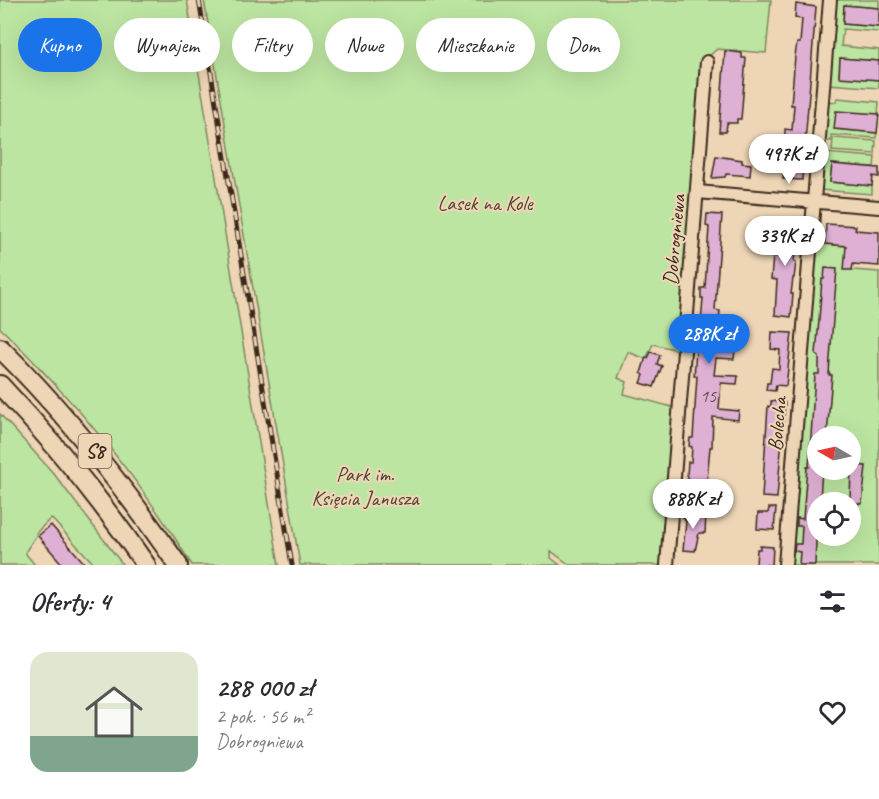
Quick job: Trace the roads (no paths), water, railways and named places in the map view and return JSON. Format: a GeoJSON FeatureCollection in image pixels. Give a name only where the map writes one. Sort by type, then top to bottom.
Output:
{"type":"FeatureCollection","features":[{"type":"Feature","properties":{"kind":"highway","name":"S8"},"geometry":{"type":"LineString","coordinates":[[0,348],[27,374],[85,439],[134,501],[178,565]]}},
{"type":"Feature","properties":{"kind":"highway","name":"S8"},"geometry":{"type":"LineString","coordinates":[[0,386],[65,456],[109,512],[146,565]]}},
{"type":"Feature","properties":{"kind":"street","name":"Bolecha"},"geometry":{"type":"LineString","coordinates":[[785,565],[830,0]]}},
{"type":"Feature","properties":{"kind":"street","name":"Dobrogniewa"},"geometry":{"type":"LineString","coordinates":[[667,565],[707,62]]}},
{"type":"Feature","properties":{"kind":"street"},"geometry":{"type":"LineString","coordinates":[[697,192],[879,207]]}},
{"type":"Feature","properties":{"kind":"railway"},"geometry":{"type":"LineString","coordinates":[[199,0],[292,565]]}},
{"type":"Feature","properties":{"kind":"park label","name":"Lasek na Kole"},"geometry":{"type":"Point","coordinates":[485,203]}},
{"type":"Feature","properties":{"kind":"park label","name":"Park im. Księcia Janusza"},"geometry":{"type":"Point","coordinates":[365,486]}}]}
